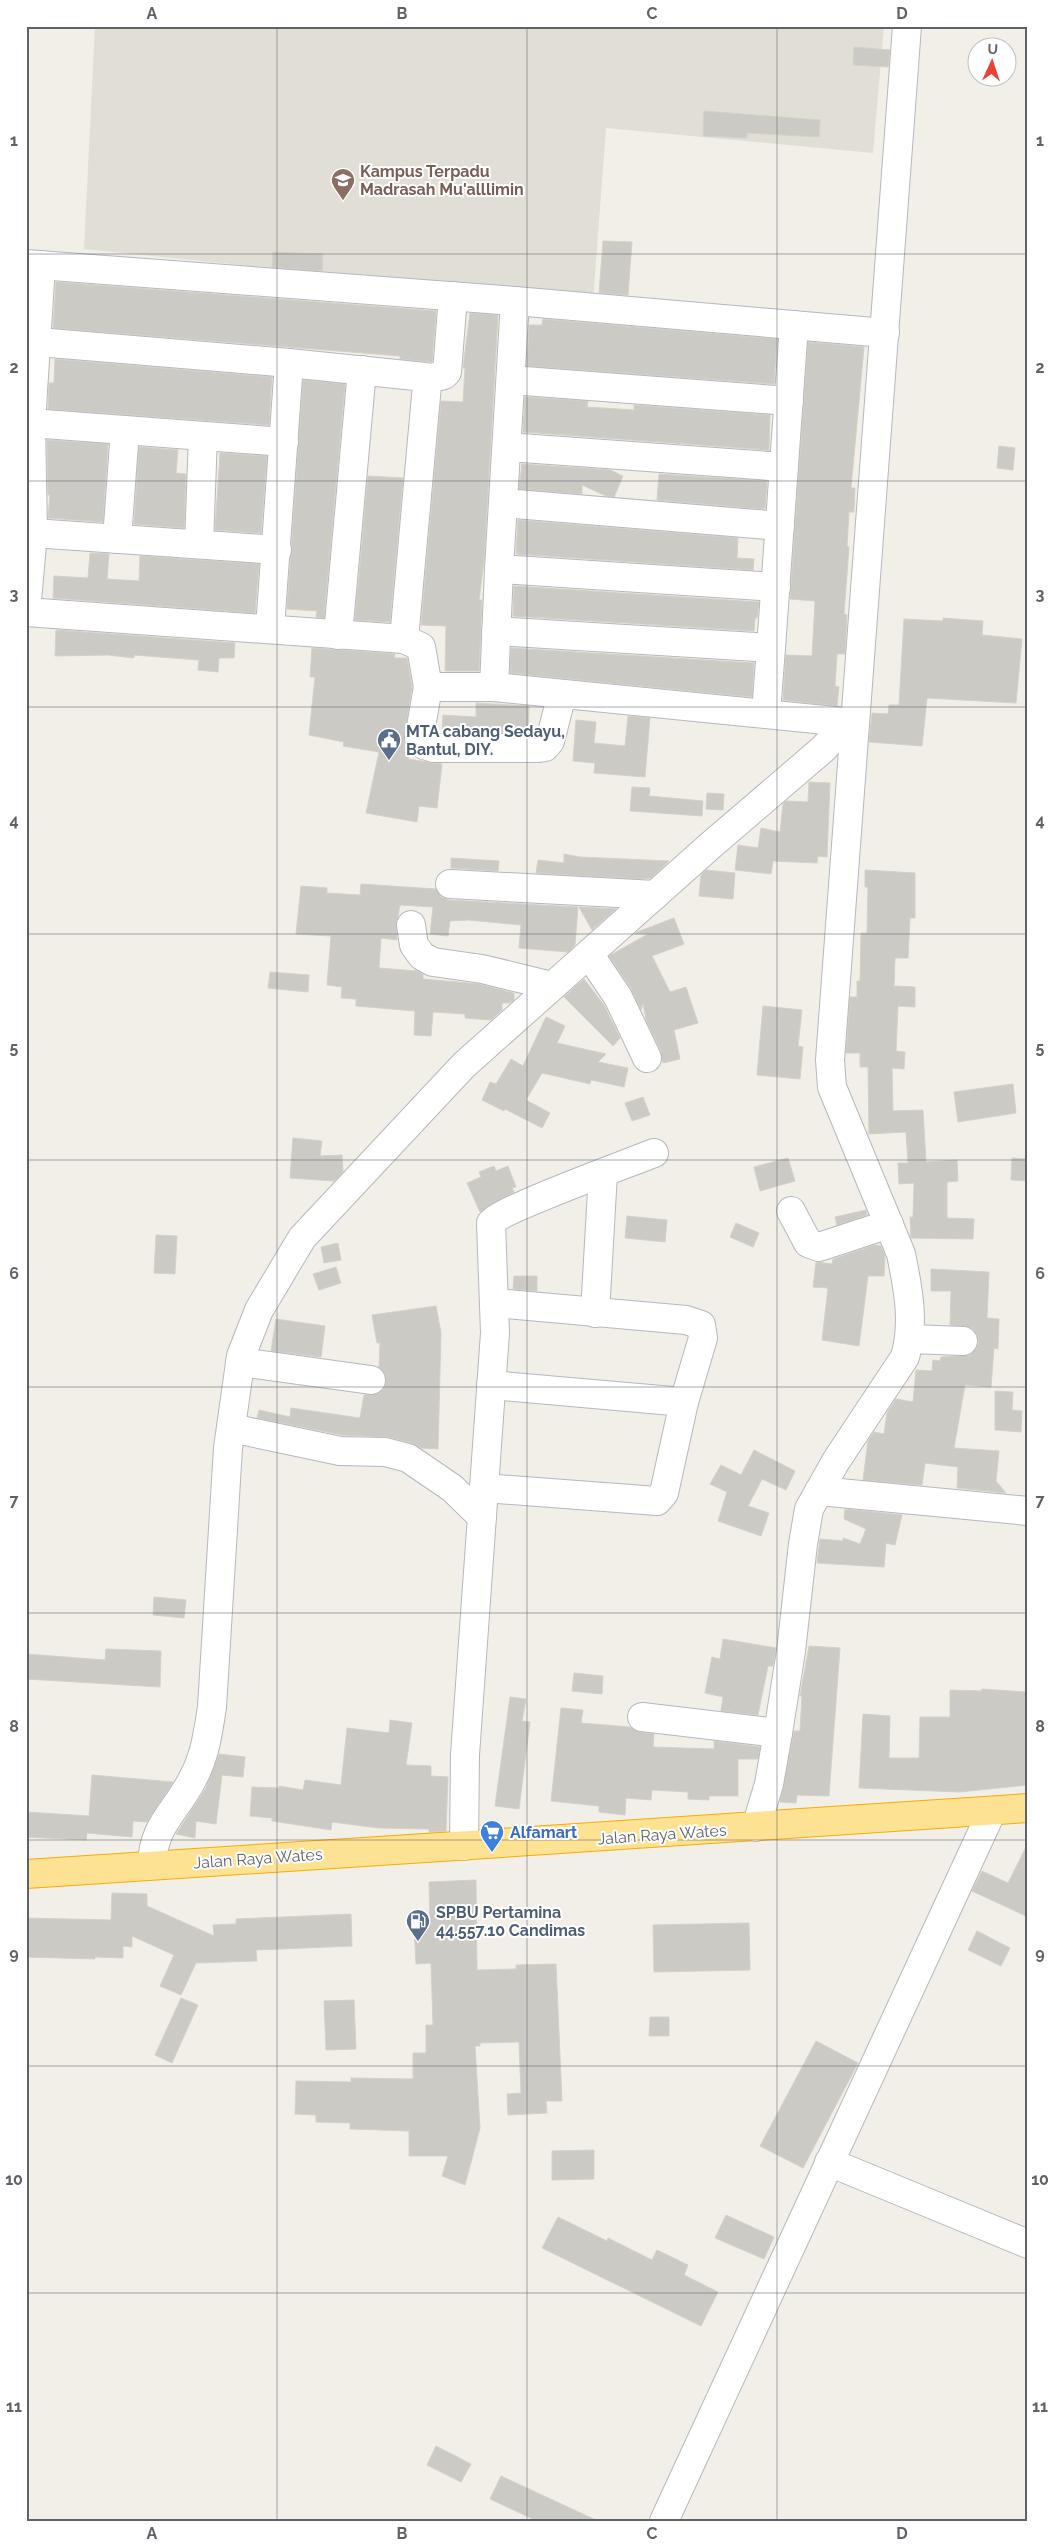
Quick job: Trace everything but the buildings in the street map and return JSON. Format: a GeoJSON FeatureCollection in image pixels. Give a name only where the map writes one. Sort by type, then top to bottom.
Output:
{"type":"FeatureCollection","features":[{"type":"Feature","properties":{"kind":"highway","name":"Jalan Raya Wates"},"geometry":{"type":"LineString","coordinates":[[26,1874],[1028,1808]]}},
{"type":"Feature","properties":{"kind":"street"},"geometry":{"type":"LineString","coordinates":[[756,1827],[769,1784],[778,1732],[791,1651],[803,1544],[809,1510],[819,1491],[905,1357],[910,1339],[907,1283],[901,1254],[832,1087],[830,1060],[847,723],[885,333],[907,26]]}},
{"type":"Feature","properties":{"kind":"street"},"geometry":{"type":"LineString","coordinates":[[562,694],[550,741],[546,746],[539,748],[434,748],[424,745],[419,738],[428,687],[422,646],[404,639],[26,612],[33,533],[31,342],[34,264],[515,301],[885,333]]}},
{"type":"Feature","properties":{"kind":"street"},"geometry":{"type":"LineString","coordinates":[[426,379],[444,375],[447,372],[453,296]]}},
{"type":"Feature","properties":{"kind":"street"},"geometry":{"type":"LineString","coordinates":[[494,687],[498,569],[515,301]]}},
{"type":"Feature","properties":{"kind":"street"},"geometry":{"type":"LineString","coordinates":[[766,713],[794,325]]}},
{"type":"Feature","properties":{"kind":"street"},"geometry":{"type":"LineString","coordinates":[[31,342],[422,375],[426,379]]}},
{"type":"Feature","properties":{"kind":"street"},"geometry":{"type":"LineString","coordinates":[[270,628],[289,363]]}},
{"type":"Feature","properties":{"kind":"street"},"geometry":{"type":"LineString","coordinates":[[338,635],[362,370]]}},
{"type":"Feature","properties":{"kind":"street"},"geometry":{"type":"LineString","coordinates":[[404,639],[426,379]]}},
{"type":"Feature","properties":{"kind":"street"},"geometry":{"type":"LineString","coordinates":[[511,380],[789,400]]}},
{"type":"Feature","properties":{"kind":"street"},"geometry":{"type":"LineString","coordinates":[[31,423],[284,442]]}},
{"type":"Feature","properties":{"kind":"street"},"geometry":{"type":"LineString","coordinates":[[117,539],[125,430]]}},
{"type":"Feature","properties":{"kind":"street"},"geometry":{"type":"LineString","coordinates":[[199,544],[203,436]]}},
{"type":"Feature","properties":{"kind":"street"},"geometry":{"type":"LineString","coordinates":[[507,447],[784,467]]}},
{"type":"Feature","properties":{"kind":"street"},"geometry":{"type":"LineString","coordinates":[[503,504],[780,526]]}},
{"type":"Feature","properties":{"kind":"street"},"geometry":{"type":"LineString","coordinates":[[33,533],[277,550]]}},
{"type":"Feature","properties":{"kind":"street"},"geometry":{"type":"LineString","coordinates":[[498,569],[776,588]]}},
{"type":"Feature","properties":{"kind":"street"},"geometry":{"type":"LineString","coordinates":[[496,631],[771,648]]}},
{"type":"Feature","properties":{"kind":"street"},"geometry":{"type":"LineString","coordinates":[[428,687],[494,687],[766,713],[847,723]]}},
{"type":"Feature","properties":{"kind":"street"},"geometry":{"type":"LineString","coordinates":[[152,1865],[152,1848],[157,1834],[192,1781],[206,1748],[212,1707],[231,1428],[240,1362],[259,1310],[302,1238],[464,1065],[822,749],[847,723]]}},
{"type":"Feature","properties":{"kind":"street"},"geometry":{"type":"LineString","coordinates":[[450,884],[655,895]]}},
{"type":"Feature","properties":{"kind":"street"},"geometry":{"type":"LineString","coordinates":[[411,926],[414,945],[422,956],[433,962],[482,969],[552,986]]}},
{"type":"Feature","properties":{"kind":"street"},"geometry":{"type":"LineString","coordinates":[[589,954],[618,996],[647,1058]]}},
{"type":"Feature","properties":{"kind":"street"},"geometry":{"type":"LineString","coordinates":[[464,1846],[465,1755],[492,1385],[496,1303],[490,1229],[494,1218],[654,1153]]}},
{"type":"Feature","properties":{"kind":"street"},"geometry":{"type":"LineString","coordinates":[[595,1313],[603,1173]]}},
{"type":"Feature","properties":{"kind":"street"},"geometry":{"type":"LineString","coordinates":[[791,1211],[808,1243],[820,1247],[889,1224]]}},
{"type":"Feature","properties":{"kind":"street"},"geometry":{"type":"LineString","coordinates":[[484,1488],[657,1501],[664,1493],[684,1402],[702,1338],[701,1325],[686,1320],[496,1303]]}},
{"type":"Feature","properties":{"kind":"street"},"geometry":{"type":"LineString","coordinates":[[910,1339],[963,1341]]}},
{"type":"Feature","properties":{"kind":"street"},"geometry":{"type":"LineString","coordinates":[[240,1362],[371,1380]]}},
{"type":"Feature","properties":{"kind":"street"},"geometry":{"type":"LineString","coordinates":[[492,1385],[684,1402]]}},
{"type":"Feature","properties":{"kind":"street"},"geometry":{"type":"LineString","coordinates":[[231,1428],[340,1451],[385,1452],[408,1458],[452,1488],[482,1517]]}},
{"type":"Feature","properties":{"kind":"street"},"geometry":{"type":"LineString","coordinates":[[819,1491],[1028,1512]]}},
{"type":"Feature","properties":{"kind":"street"},"geometry":{"type":"LineString","coordinates":[[642,1718],[778,1732]]}},
{"type":"Feature","properties":{"kind":"street"},"geometry":{"type":"LineString","coordinates":[[664,2521],[992,1811]]}},
{"type":"Feature","properties":{"kind":"street"},"geometry":{"type":"LineString","coordinates":[[829,2162],[1028,2244]]}},
{"type":"Feature","properties":{"kind":"shaded area","name":"Kampus Terpadu Madrasah Mu'alllimin"},"geometry":{"type":"Polygon","coordinates":[[[95,26],[884,26],[873,153],[606,128],[593,301],[84,249],[95,26]]]}},
{"type":"Feature","properties":{"kind":"place","name":"Kampus Terpadu Madrasah Mu'alllimin"},"geometry":{"type":"Point","coordinates":[343,201]}},
{"type":"Feature","properties":{"kind":"place","name":"MTA cabang Sedayu, Bantul, DIY."},"geometry":{"type":"Point","coordinates":[389,761]}},
{"type":"Feature","properties":{"kind":"place","name":"Alfamart"},"geometry":{"type":"Point","coordinates":[492,1853]}},
{"type":"Feature","properties":{"kind":"place","name":"SPBU Pertamina 44.557.10 Candimas"},"geometry":{"type":"Point","coordinates":[418,1942]}}]}
